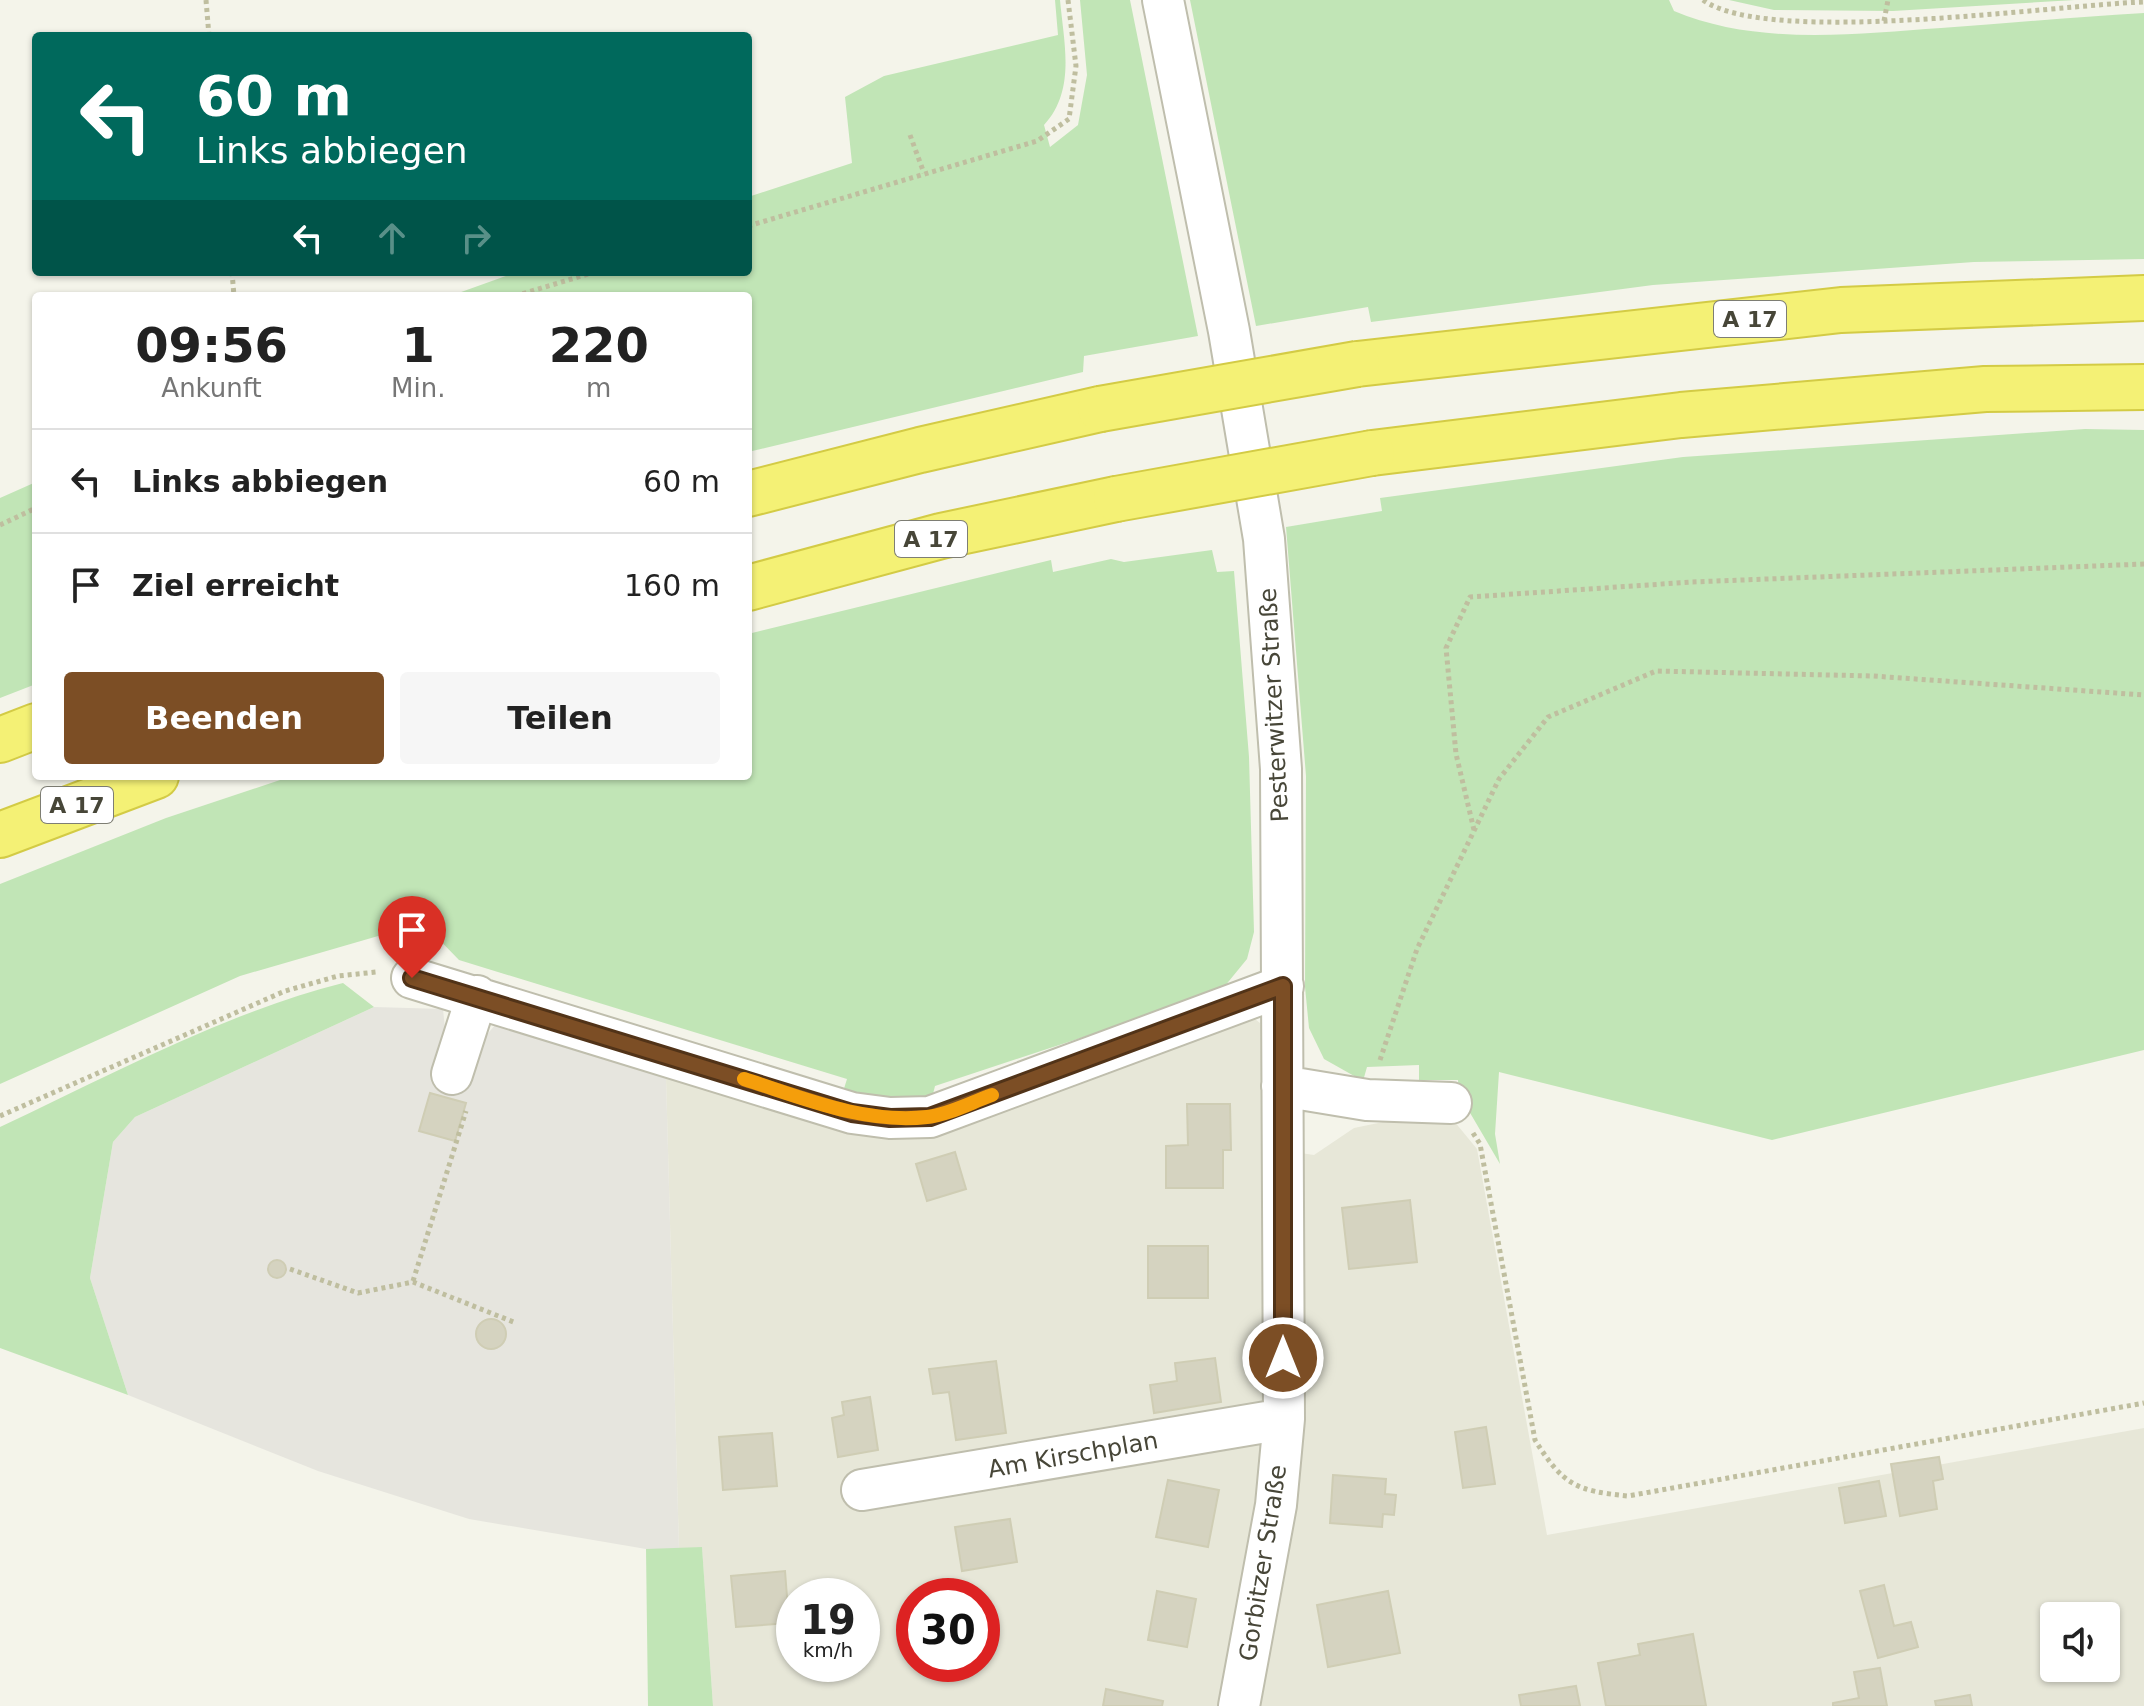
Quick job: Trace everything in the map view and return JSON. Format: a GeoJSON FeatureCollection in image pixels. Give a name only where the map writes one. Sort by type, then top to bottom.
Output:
{"type":"FeatureCollection","features":[{"type":"Feature","properties":{"kind":"highway","name":"A 17"},"geometry":{"type":"LineString","coordinates":[[752,493],[1100,409],[1357,364],[1841,310],[2144,298]]}},
{"type":"Feature","properties":{"kind":"highway","name":"A 17"},"geometry":{"type":"LineString","coordinates":[[752,587],[941,536],[1116,499],[1372,453],[1665,417],[1970,390],[2144,387]]}},
{"type":"Feature","properties":{"kind":"highway"},"geometry":{"type":"LineString","coordinates":[[0,740],[32,728]]}},
{"type":"Feature","properties":{"kind":"highway","name":"A 17"},"geometry":{"type":"LineString","coordinates":[[0,835],[145,780]]}},
{"type":"Feature","properties":{"kind":"street","name":"Pesterwitzer Straße"},"geometry":{"type":"LineString","coordinates":[[1163,0],[1229,331],[1264,539],[1281,769],[1284,1419]]}},
{"type":"Feature","properties":{"kind":"street"},"geometry":{"type":"LineString","coordinates":[[412,978],[852,1113],[890,1118],[930,1117],[1283,986]]}},
{"type":"Feature","properties":{"kind":"street"},"geometry":{"type":"LineString","coordinates":[[452,1074],[477,996]]}},
{"type":"Feature","properties":{"kind":"street"},"geometry":{"type":"LineString","coordinates":[[1282,1086],[1367,1100],[1451,1103]]}},
{"type":"Feature","properties":{"kind":"street","name":"Am Kirschplan"},"geometry":{"type":"LineString","coordinates":[[862,1490],[1284,1419]]}},
{"type":"Feature","properties":{"kind":"street","name":"Gorbitzer Straße"},"geometry":{"type":"LineString","coordinates":[[1239,1706],[1276,1505],[1284,1419]]}},
{"type":"Feature","properties":{"kind":"path"},"geometry":{"type":"LineString","coordinates":[[206,0],[209,32]]}},
{"type":"Feature","properties":{"kind":"path"},"geometry":{"type":"LineString","coordinates":[[752,225],[1037,141],[1069,119],[1076,66],[1068,0]]}},
{"type":"Feature","properties":{"kind":"path"},"geometry":{"type":"LineString","coordinates":[[1703,0],[1719,11],[1760,20],[1884,21],[2144,2]]}},
{"type":"Feature","properties":{"kind":"path"},"geometry":{"type":"LineString","coordinates":[[1884,21],[1888,0]]}},
{"type":"Feature","properties":{"kind":"path"},"geometry":{"type":"LineString","coordinates":[[910,135],[924,173]]}},
{"type":"Feature","properties":{"kind":"path"},"geometry":{"type":"LineString","coordinates":[[528,292],[582,276]]}},
{"type":"Feature","properties":{"kind":"path"},"geometry":{"type":"LineString","coordinates":[[0,525],[32,510]]}},
{"type":"Feature","properties":{"kind":"path"},"geometry":{"type":"LineString","coordinates":[[1474,831],[1456,754],[1446,648],[1470,597],[1692,582],[2144,564]]}},
{"type":"Feature","properties":{"kind":"path"},"geometry":{"type":"LineString","coordinates":[[1367,1100],[1417,949],[1499,779],[1548,717],[1656,671],[1873,676],[2144,695]]}},
{"type":"Feature","properties":{"kind":"path"},"geometry":{"type":"LineString","coordinates":[[0,1116],[285,991],[372,971],[412,978]]}},
{"type":"Feature","properties":{"kind":"path"},"geometry":{"type":"LineString","coordinates":[[413,1282],[475,1080],[452,1074]]}},
{"type":"Feature","properties":{"kind":"path"},"geometry":{"type":"LineString","coordinates":[[1451,1103],[1480,1144],[1535,1440],[1554,1470],[1587,1492],[1628,1496],[2144,1403]]}},
{"type":"Feature","properties":{"kind":"path"},"geometry":{"type":"LineString","coordinates":[[290,1269],[358,1293],[413,1282],[516,1323]]}},
{"type":"Feature","properties":{"kind":"shaded area"},"geometry":{"type":"Polygon","coordinates":[[[374,1007],[443,1009],[447,1049],[470,1055],[495,1025],[666,1078],[679,1549],[646,1549],[469,1519],[318,1471],[128,1395],[90,1278],[113,1142],[135,1117],[374,1007]]]}},
{"type":"Feature","properties":{"kind":"shaded area"},"geometry":{"type":"Polygon","coordinates":[[[1251,1016],[1260,1023],[1263,1038],[1266,1148],[1314,1155],[1354,1128],[1407,1117],[1454,1121],[1477,1149],[1547,1535],[2144,1428],[2144,1706],[713,1706],[702,1548],[679,1549],[666,1078],[855,1128],[1251,1016]]]}},
{"type":"Feature","properties":{"kind":"green space"},"geometry":{"type":"Polygon","coordinates":[[[1055,0],[1060,0],[1066,66],[1061,97],[1044,125],[1050,147],[1078,125],[1087,75],[1080,0],[1130,0],[1198,336],[1084,356],[1083,372],[752,451],[752,292],[461,292],[506,276],[752,276],[752,196],[852,163],[845,97],[884,76],[1058,35],[1055,0]]]}},
{"type":"Feature","properties":{"kind":"green space"},"geometry":{"type":"Polygon","coordinates":[[[1190,0],[1669,0],[1674,11],[1706,22],[1738,29],[1806,35],[1874,33],[2144,13],[2144,259],[1974,262],[1653,285],[1371,322],[1368,307],[1256,326],[1190,0]]]}},
{"type":"Feature","properties":{"kind":"green space"},"geometry":{"type":"Polygon","coordinates":[[[1729,0],[2075,0],[1893,11],[1774,10],[1729,0]]]}},
{"type":"Feature","properties":{"kind":"green space"},"geometry":{"type":"Polygon","coordinates":[[[2085,429],[2144,430],[2144,1050],[1772,1140],[1499,1072],[1495,1134],[1500,1164],[1459,1094],[1458,1080],[1419,1080],[1419,1065],[1367,1067],[1363,1081],[1324,1059],[1309,1028],[1305,987],[1306,776],[1286,527],[1382,511],[1380,498],[1683,457],[2085,429]]]}},
{"type":"Feature","properties":{"kind":"green space"},"geometry":{"type":"Polygon","coordinates":[[[32,484],[32,686],[0,698],[0,498],[32,484]]]}},
{"type":"Feature","properties":{"kind":"green space"},"geometry":{"type":"Polygon","coordinates":[[[1212,550],[1217,572],[1234,571],[1249,757],[1254,932],[1247,959],[1220,992],[935,1086],[931,1102],[842,1095],[847,1079],[459,960],[423,923],[240,976],[0,1084],[0,884],[166,818],[280,780],[752,780],[752,633],[1051,560],[1053,572],[1111,559],[1124,562],[1212,550]]]}},
{"type":"Feature","properties":{"kind":"green space"},"geometry":{"type":"Polygon","coordinates":[[[343,983],[374,1007],[135,1117],[113,1142],[90,1278],[128,1395],[0,1348],[0,1127],[211,1028],[343,983]]]}},
{"type":"Feature","properties":{"kind":"green space"},"geometry":{"type":"Polygon","coordinates":[[[702,1547],[713,1706],[648,1706],[646,1549],[702,1547]]]}},
{"type":"Feature","properties":{"kind":"building"},"geometry":{"type":"Polygon","coordinates":[[[430,1093],[466,1103],[455,1141],[419,1131],[430,1093]]]}},
{"type":"Feature","properties":{"kind":"building"},"geometry":{"type":"Polygon","coordinates":[[[1187,1104],[1230,1104],[1231,1150],[1223,1150],[1223,1188],[1166,1188],[1166,1146],[1188,1145],[1187,1104]]]}},
{"type":"Feature","properties":{"kind":"building"},"geometry":{"type":"Polygon","coordinates":[[[955,1152],[966,1189],[927,1201],[916,1164],[955,1152]]]}},
{"type":"Feature","properties":{"kind":"building"},"geometry":{"type":"Polygon","coordinates":[[[1410,1200],[1417,1262],[1349,1269],[1342,1208],[1410,1200]]]}},
{"type":"Feature","properties":{"kind":"building"},"geometry":{"type":"Polygon","coordinates":[[[1148,1246],[1208,1246],[1208,1298],[1148,1298],[1148,1246]]]}},
{"type":"Feature","properties":{"kind":"building"},"geometry":{"type":"Polygon","coordinates":[[[277,1260],[286,1269],[277,1278],[268,1269],[277,1260]]]}},
{"type":"Feature","properties":{"kind":"building"},"geometry":{"type":"Polygon","coordinates":[[[491,1319],[502,1323],[506,1334],[502,1345],[491,1349],[480,1345],[476,1334],[480,1323],[491,1319]]]}},
{"type":"Feature","properties":{"kind":"building"},"geometry":{"type":"Polygon","coordinates":[[[1215,1358],[1221,1402],[1154,1413],[1150,1385],[1177,1381],[1175,1363],[1215,1358]]]}},
{"type":"Feature","properties":{"kind":"building"},"geometry":{"type":"Polygon","coordinates":[[[996,1361],[1006,1433],[956,1440],[949,1392],[933,1394],[929,1369],[996,1361]]]}},
{"type":"Feature","properties":{"kind":"building"},"geometry":{"type":"Polygon","coordinates":[[[870,1397],[878,1450],[838,1457],[832,1418],[844,1415],[842,1402],[870,1397]]]}},
{"type":"Feature","properties":{"kind":"building"},"geometry":{"type":"Polygon","coordinates":[[[1486,1427],[1495,1484],[1463,1488],[1455,1432],[1486,1427]]]}},
{"type":"Feature","properties":{"kind":"building"},"geometry":{"type":"Polygon","coordinates":[[[772,1433],[777,1486],[723,1490],[719,1437],[772,1433]]]}},
{"type":"Feature","properties":{"kind":"building"},"geometry":{"type":"Polygon","coordinates":[[[1939,1457],[1943,1479],[1933,1481],[1937,1509],[1900,1516],[1891,1464],[1939,1457]]]}},
{"type":"Feature","properties":{"kind":"building"},"geometry":{"type":"Polygon","coordinates":[[[1333,1475],[1386,1479],[1385,1494],[1396,1495],[1394,1515],[1383,1514],[1382,1527],[1330,1523],[1333,1475]]]}},
{"type":"Feature","properties":{"kind":"building"},"geometry":{"type":"Polygon","coordinates":[[[1168,1480],[1219,1490],[1208,1547],[1156,1537],[1168,1480]]]}},
{"type":"Feature","properties":{"kind":"building"},"geometry":{"type":"Polygon","coordinates":[[[1879,1481],[1886,1516],[1845,1523],[1839,1488],[1879,1481]]]}},
{"type":"Feature","properties":{"kind":"building"},"geometry":{"type":"Polygon","coordinates":[[[1010,1519],[1017,1562],[962,1571],[955,1527],[1010,1519]]]}},
{"type":"Feature","properties":{"kind":"building"},"geometry":{"type":"Polygon","coordinates":[[[785,1571],[786,1578],[776,1578],[776,1624],[736,1627],[731,1576],[785,1571]]]}},
{"type":"Feature","properties":{"kind":"building"},"geometry":{"type":"Polygon","coordinates":[[[1884,1585],[1894,1626],[1911,1622],[1918,1647],[1878,1658],[1860,1591],[1884,1585]]]}},
{"type":"Feature","properties":{"kind":"building"},"geometry":{"type":"Polygon","coordinates":[[[1157,1591],[1196,1599],[1187,1647],[1148,1640],[1157,1591]]]}},
{"type":"Feature","properties":{"kind":"building"},"geometry":{"type":"Polygon","coordinates":[[[1388,1591],[1400,1653],[1328,1667],[1317,1605],[1388,1591]]]}},
{"type":"Feature","properties":{"kind":"building"},"geometry":{"type":"Polygon","coordinates":[[[1693,1634],[1706,1706],[1606,1706],[1598,1663],[1640,1655],[1638,1644],[1693,1634]]]}},
{"type":"Feature","properties":{"kind":"building"},"geometry":{"type":"Polygon","coordinates":[[[1880,1668],[1887,1706],[1833,1706],[1833,1703],[1859,1698],[1854,1672],[1880,1668]]]}},
{"type":"Feature","properties":{"kind":"building"},"geometry":{"type":"Polygon","coordinates":[[[1576,1686],[1580,1706],[1521,1706],[1519,1695],[1576,1686]]]}},
{"type":"Feature","properties":{"kind":"building"},"geometry":{"type":"Polygon","coordinates":[[[1106,1689],[1163,1701],[1162,1706],[1103,1706],[1106,1689]]]}},
{"type":"Feature","properties":{"kind":"building"},"geometry":{"type":"Polygon","coordinates":[[[1970,1695],[1972,1706],[1936,1706],[1935,1701],[1970,1695]]]}},
{"type":"Feature","properties":{"kind":"slow traffic"},"geometry":{"type":"LineString","coordinates":[[744,1079],[852,1113],[890,1118],[930,1117],[992,1095]]}},
{"type":"Feature","properties":{"kind":"route"},"geometry":{"type":"LineString","coordinates":[[412,978],[852,1113],[890,1118],[930,1117],[1283,986],[1283,1358]]}}]}
